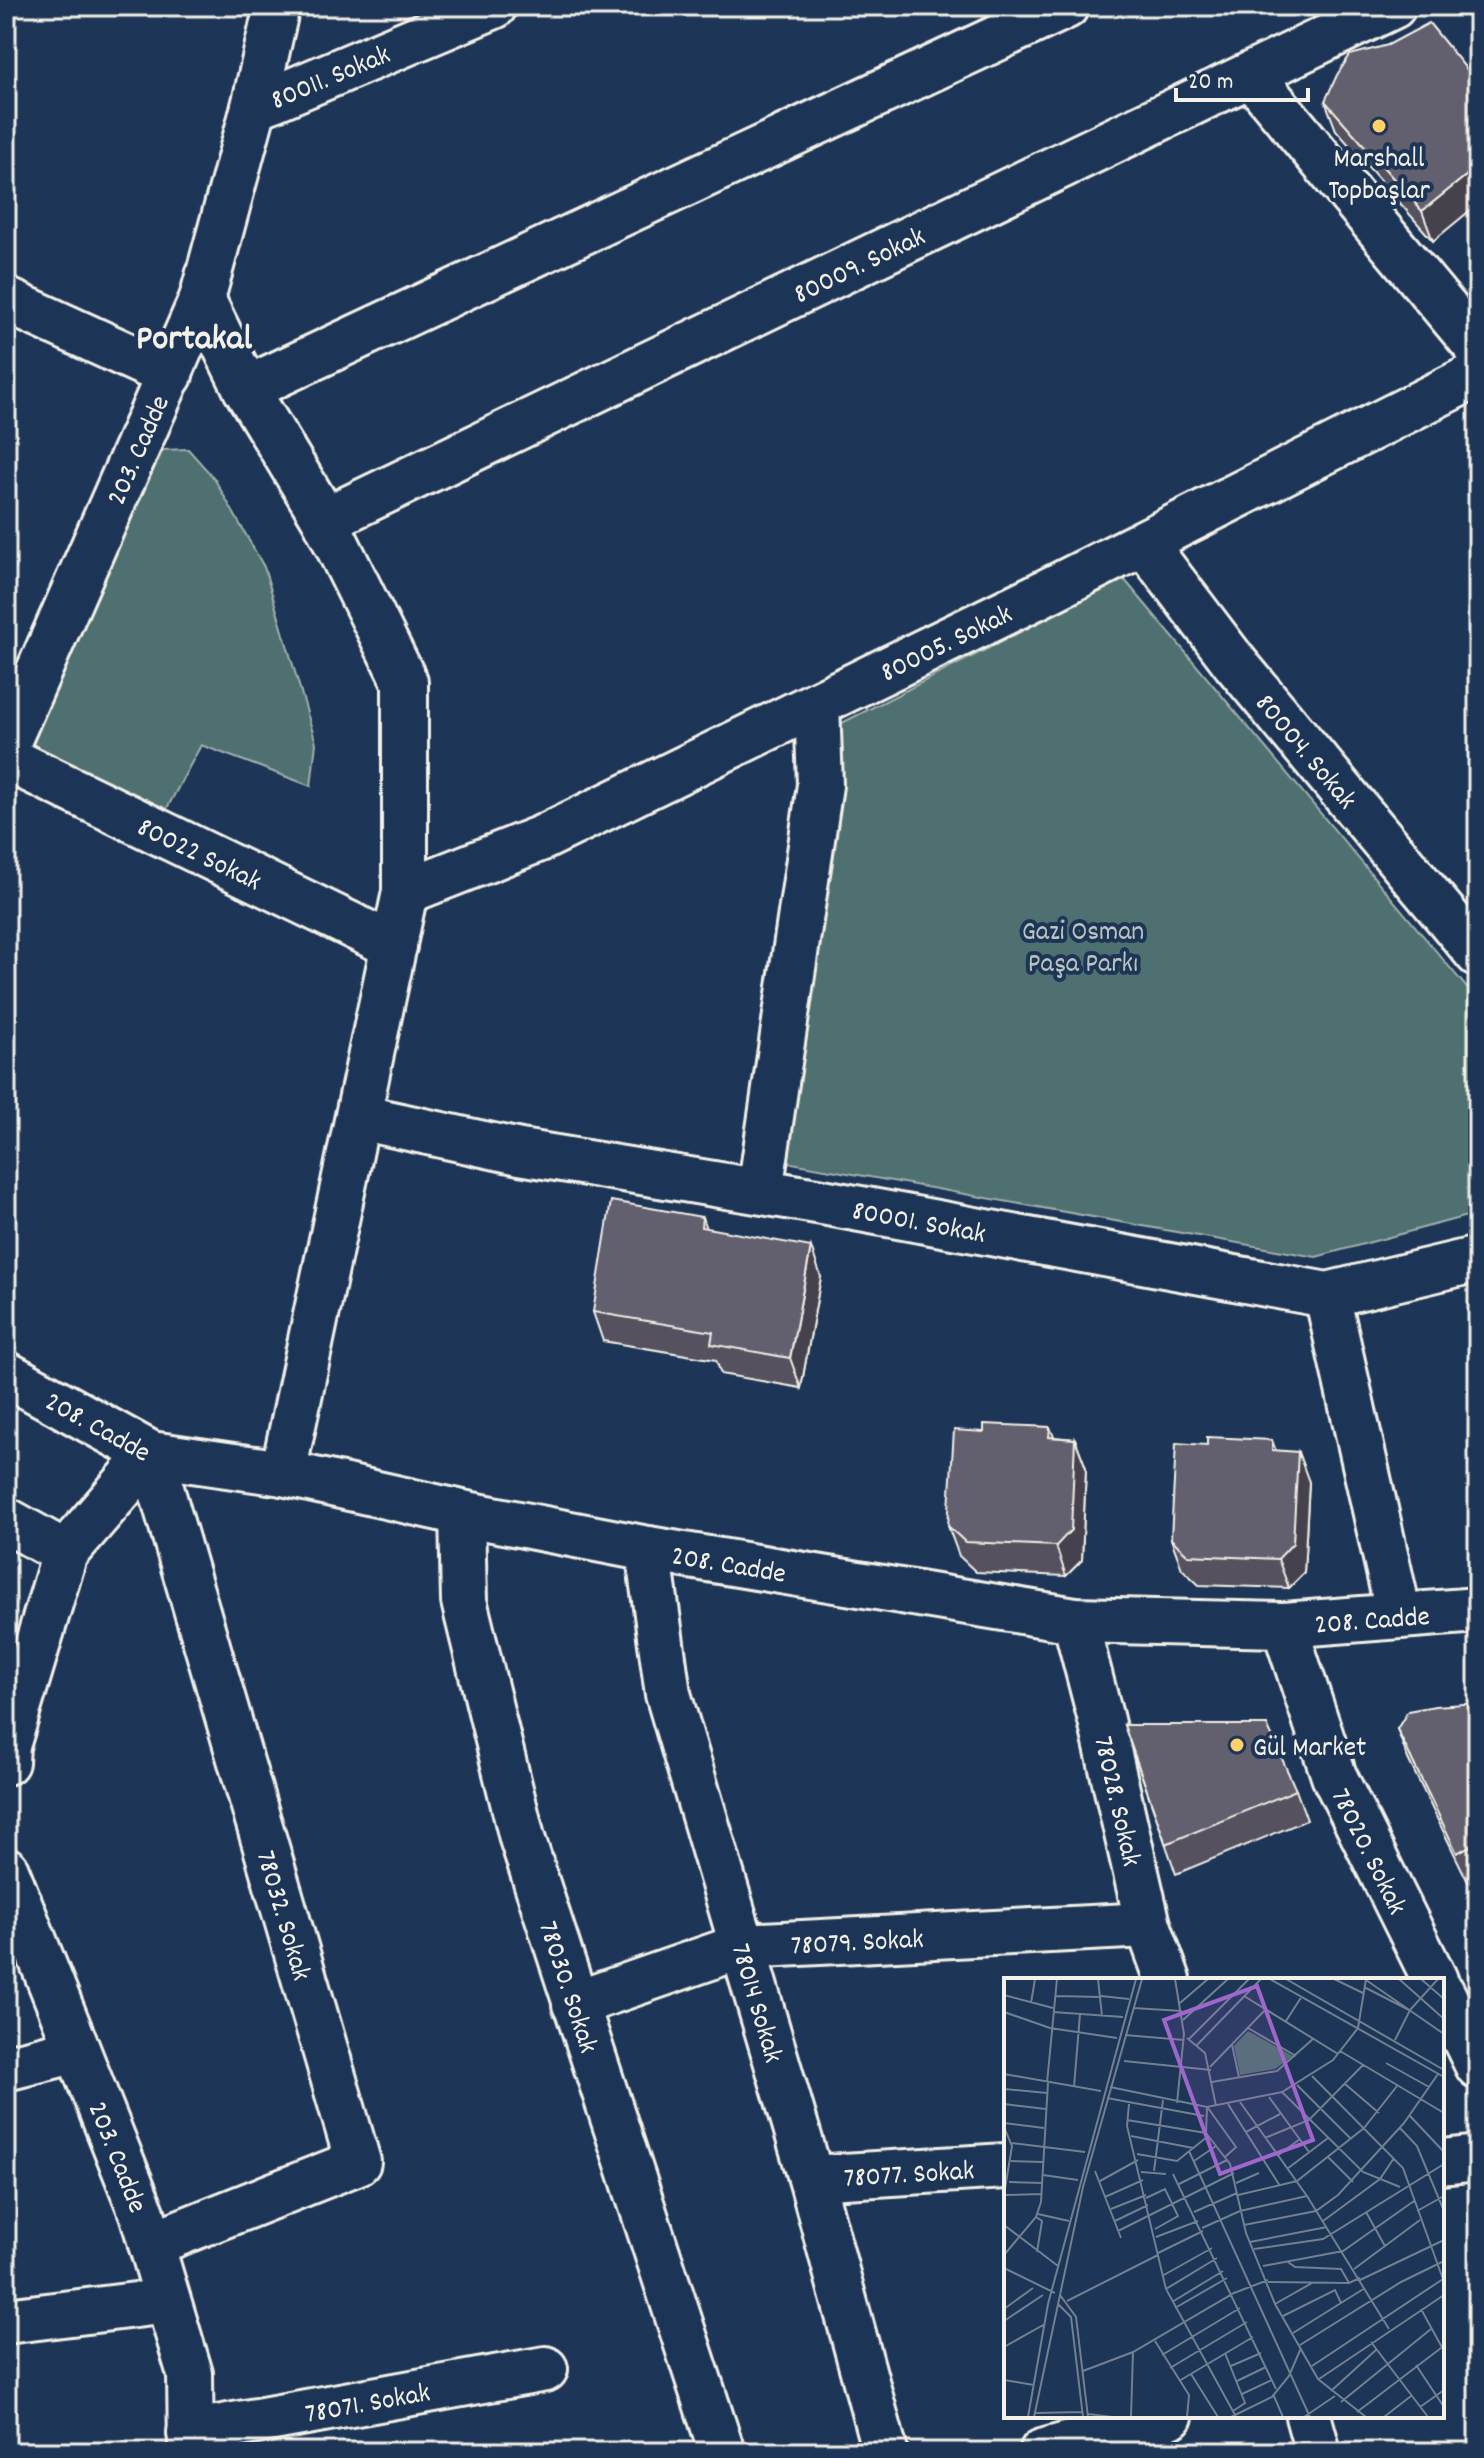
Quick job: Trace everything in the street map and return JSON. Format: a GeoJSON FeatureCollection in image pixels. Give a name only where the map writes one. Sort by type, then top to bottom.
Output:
{"type":"FeatureCollection","features":[{"type":"Feature","properties":{"kind":"street","name":"203. Cadde"},"geometry":{"type":"LineString","coordinates":[[6,746],[202,299],[254,107],[277,6]]}},
{"type":"Feature","properties":{"kind":"street","name":"80011. Sokak"},"geometry":{"type":"LineString","coordinates":[[254,107],[494,6]]}},
{"type":"Feature","properties":{"kind":"street"},"geometry":{"type":"LineString","coordinates":[[246,389],[1066,6]]}},
{"type":"Feature","properties":{"kind":"street","name":"80009. Sokak"},"geometry":{"type":"LineString","coordinates":[[325,520],[1393,6]]}},
{"type":"Feature","properties":{"kind":"street"},"geometry":{"type":"LineString","coordinates":[[1251,75],[1478,348]]}},
{"type":"Feature","properties":{"kind":"street"},"geometry":{"type":"LineString","coordinates":[[202,299],[246,389],[325,520],[405,682],[405,892],[283,1473]]}},
{"type":"Feature","properties":{"kind":"street"},"geometry":{"type":"LineString","coordinates":[[6,300],[170,375]]}},
{"type":"Feature","properties":{"kind":"street","name":"80005. Sokak"},"geometry":{"type":"LineString","coordinates":[[405,892],[542,838],[1144,543],[1478,374]]}},
{"type":"Feature","properties":{"kind":"street","name":"80004. Sokak"},"geometry":{"type":"LineString","coordinates":[[1144,543],[1235,663],[1478,954]]}},
{"type":"Feature","properties":{"kind":"street"},"geometry":{"type":"LineString","coordinates":[[760,1191],[820,785],[817,704]]}},
{"type":"Feature","properties":{"kind":"street","name":"80022 Sokak"},"geometry":{"type":"LineString","coordinates":[[6,758],[394,946]]}},
{"type":"Feature","properties":{"kind":"street","name":"80001. Sokak"},"geometry":{"type":"LineString","coordinates":[[359,1117],[520,1152],[760,1191],[1327,1295],[1478,1259]]}},
{"type":"Feature","properties":{"kind":"street"},"geometry":{"type":"LineString","coordinates":[[1327,1295],[1399,1616]]}},
{"type":"Feature","properties":{"kind":"street","name":"208. Cadde"},"geometry":{"type":"LineString","coordinates":[[6,1374],[151,1454],[283,1473],[462,1513],[648,1549],[1075,1620],[1284,1625],[1478,1610]]}},
{"type":"Feature","properties":{"kind":"street"},"geometry":{"type":"LineString","coordinates":[[6,1762],[7,1746],[65,1553],[151,1454]]}},
{"type":"Feature","properties":{"kind":"street","name":"78032. Sokak"},"geometry":{"type":"LineString","coordinates":[[151,1454],[358,2162],[151,2244]]}},
{"type":"Feature","properties":{"kind":"street","name":"78030. Sokak"},"geometry":{"type":"LineString","coordinates":[[462,1513],[464,1601],[522,1838],[722,2452]]}},
{"type":"Feature","properties":{"kind":"street"},"geometry":{"type":"LineString","coordinates":[[6,1520],[65,1553]]}},
{"type":"Feature","properties":{"kind":"street","name":"78014 Sokak"},"geometry":{"type":"LineString","coordinates":[[648,1549],[668,1694],[811,2178],[885,2452]]}},
{"type":"Feature","properties":{"kind":"street","name":"78028. Sokak"},"geometry":{"type":"LineString","coordinates":[[1075,1620],[1148,1925],[1167,1978]]}},
{"type":"Feature","properties":{"kind":"street","name":"78020. Sokak"},"geometry":{"type":"LineString","coordinates":[[1284,1625],[1334,1776],[1434,1978]]}},
{"type":"Feature","properties":{"kind":"street","name":"203. Cadde"},"geometry":{"type":"LineString","coordinates":[[6,1870],[142,2213],[190,2374],[191,2442]]}},
{"type":"Feature","properties":{"kind":"street","name":"78079. Sokak"},"geometry":{"type":"LineString","coordinates":[[575,2004],[742,1946],[1148,1925]]}},
{"type":"Feature","properties":{"kind":"street"},"geometry":{"type":"LineString","coordinates":[[1444,1997],[1478,2066]]}},
{"type":"Feature","properties":{"kind":"street"},"geometry":{"type":"LineString","coordinates":[[6,2068],[77,2050]]}},
{"type":"Feature","properties":{"kind":"street"},"geometry":{"type":"LineString","coordinates":[[1444,2162],[1478,2158]]}},
{"type":"Feature","properties":{"kind":"street","name":"78077. Sokak"},"geometry":{"type":"LineString","coordinates":[[811,2178],[1004,2166]]}},
{"type":"Feature","properties":{"kind":"street"},"geometry":{"type":"LineString","coordinates":[[6,2321],[168,2301]]}},
{"type":"Feature","properties":{"kind":"street","name":"78071. Sokak"},"geometry":{"type":"LineString","coordinates":[[191,2442],[545,2369]]}},
{"type":"Feature","properties":{"kind":"street"},"geometry":{"type":"LineString","coordinates":[[1042,2452],[1163,2418]]}},
{"type":"Feature","properties":{"kind":"street"},"geometry":{"type":"LineString","coordinates":[[1309,2418],[1318,2452]]}},
{"type":"Feature","properties":{"kind":"green space"},"geometry":{"type":"Polygon","coordinates":[[[188,449],[214,478],[264,567],[316,743],[311,786],[201,745],[164,814],[19,750],[163,450],[188,449]]]}},
{"type":"Feature","properties":{"kind":"green space","name":"Gazi Osman Paşa Parkı"},"geometry":{"type":"Polygon","coordinates":[[[1124,579],[1478,1001],[1478,1213],[1316,1257],[786,1162],[842,723],[1124,579]]]}},
{"type":"Feature","properties":{"kind":"building"},"geometry":{"type":"Polygon","coordinates":[[[1429,23],[1468,71],[1478,62],[1478,166],[1422,211],[1325,101],[1350,55],[1388,45],[1429,23]]]}},
{"type":"Feature","properties":{"kind":"building"},"geometry":{"type":"Polygon","coordinates":[[[611,1201],[702,1217],[701,1227],[811,1247],[790,1358],[711,1344],[713,1332],[593,1312],[611,1201]]]}},
{"type":"Feature","properties":{"kind":"building"},"geometry":{"type":"Polygon","coordinates":[[[984,1424],[1050,1427],[1049,1437],[1075,1439],[1071,1530],[1056,1546],[965,1542],[948,1526],[954,1430],[984,1432],[984,1424]]]}},
{"type":"Feature","properties":{"kind":"building"},"geometry":{"type":"Polygon","coordinates":[[[1207,1437],[1272,1440],[1272,1450],[1298,1452],[1293,1543],[1278,1559],[1188,1555],[1171,1539],[1176,1443],[1207,1445],[1207,1437]]]}},
{"type":"Feature","properties":{"kind":"building"},"geometry":{"type":"Polygon","coordinates":[[[1478,1703],[1478,1842],[1457,1853],[1397,1729],[1408,1711],[1478,1703]]]}},
{"type":"Feature","properties":{"kind":"building"},"geometry":{"type":"Polygon","coordinates":[[[1124,1725],[1267,1725],[1296,1790],[1166,1844],[1124,1725]]]}},
{"type":"Feature","properties":{"kind":"place","name":"Marshall Topbaşlar"},"geometry":{"type":"Point","coordinates":[1379,126]}},
{"type":"Feature","properties":{"kind":"place","name":"Gül Market"},"geometry":{"type":"Point","coordinates":[1237,1745]}},
{"type":"Feature","properties":{"kind":"district","name":"Portakal"},"geometry":{"type":"Point","coordinates":[194,335]}}]}
